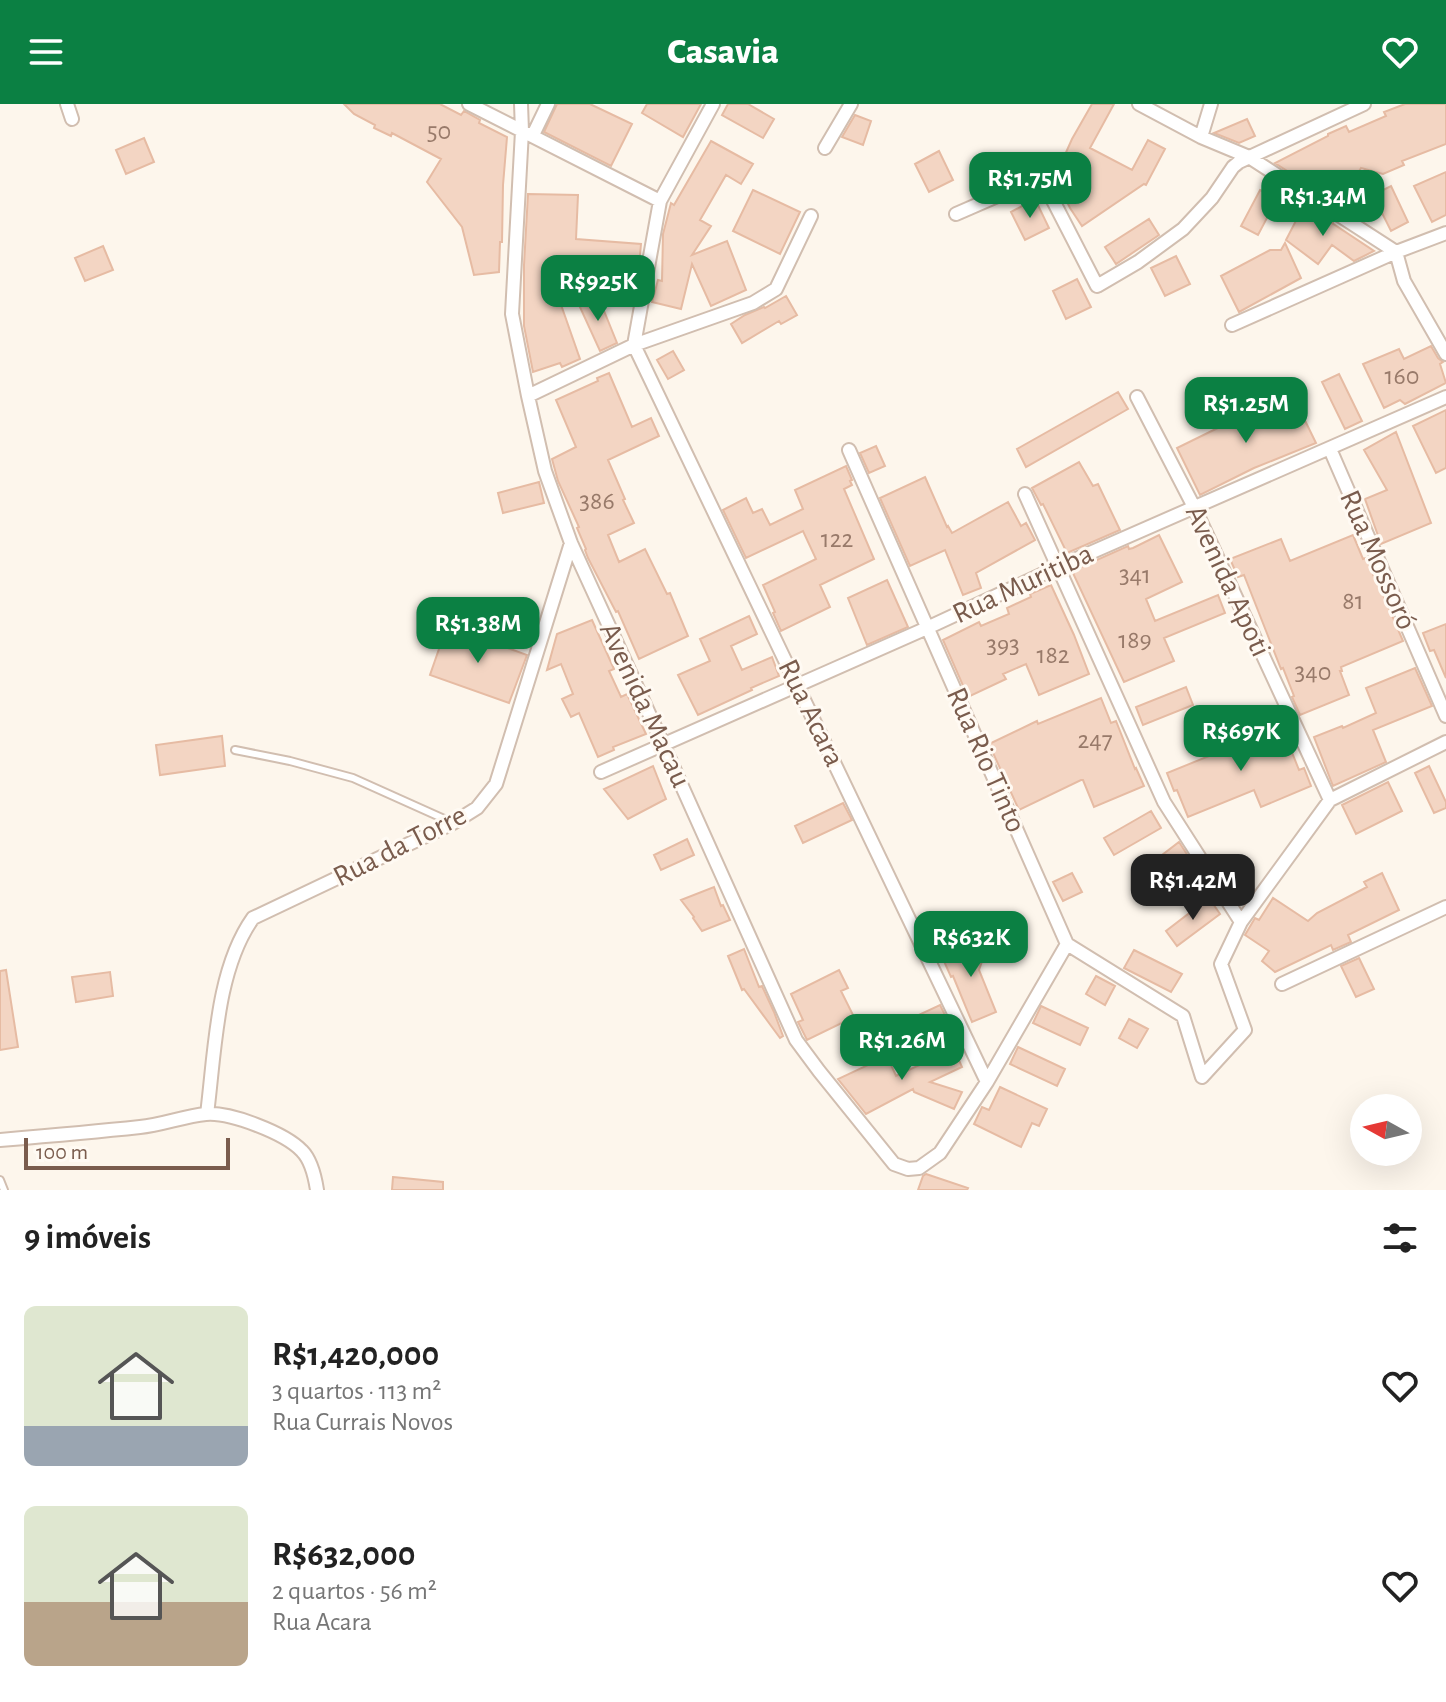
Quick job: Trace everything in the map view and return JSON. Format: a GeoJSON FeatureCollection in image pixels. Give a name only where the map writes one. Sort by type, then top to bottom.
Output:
{"type":"FeatureCollection","features":[{"type":"Feature","properties":{"kind":"street"},"geometry":{"type":"LineString","coordinates":[[67,104],[72,119]]}},
{"type":"Feature","properties":{"kind":"street"},"geometry":{"type":"LineString","coordinates":[[469,104],[660,201]]}},
{"type":"Feature","properties":{"kind":"street","name":"Avenida Macau"},"geometry":{"type":"LineString","coordinates":[[521,104],[527,133],[512,314],[545,471],[571,543],[796,1040],[894,1164],[908,1169],[919,1168],[940,1153],[987,1082]]}},
{"type":"Feature","properties":{"kind":"street"},"geometry":{"type":"LineString","coordinates":[[527,133],[548,104]]}},
{"type":"Feature","properties":{"kind":"street"},"geometry":{"type":"LineString","coordinates":[[634,345],[660,201],[713,104]]}},
{"type":"Feature","properties":{"kind":"street"},"geometry":{"type":"LineString","coordinates":[[825,148],[851,104]]}},
{"type":"Feature","properties":{"kind":"street"},"geometry":{"type":"LineString","coordinates":[[1139,104],[1201,137],[1249,157],[1396,252],[1404,281],[1446,354]]}},
{"type":"Feature","properties":{"kind":"street"},"geometry":{"type":"LineString","coordinates":[[1201,137],[1211,104]]}},
{"type":"Feature","properties":{"kind":"street"},"geometry":{"type":"LineString","coordinates":[[956,214],[1041,177],[1097,286],[1138,262],[1183,229],[1212,198],[1233,167],[1364,104]]}},
{"type":"Feature","properties":{"kind":"street"},"geometry":{"type":"LineString","coordinates":[[528,396],[634,345],[753,303],[776,289],[811,216]]}},
{"type":"Feature","properties":{"kind":"street"},"geometry":{"type":"LineString","coordinates":[[1232,325],[1446,233]]}},
{"type":"Feature","properties":{"kind":"street","name":"Rua Acara"},"geometry":{"type":"LineString","coordinates":[[634,345],[987,1082]]}},
{"type":"Feature","properties":{"kind":"street","name":"Avenida Apoti"},"geometry":{"type":"LineString","coordinates":[[1137,397],[1194,507],[1330,800]]}},
{"type":"Feature","properties":{"kind":"street","name":"Rua Muritiba"},"geometry":{"type":"LineString","coordinates":[[601,772],[1446,397]]}},
{"type":"Feature","properties":{"kind":"street","name":"Rua Mossoró"},"geometry":{"type":"LineString","coordinates":[[1330,449],[1446,716]]}},
{"type":"Feature","properties":{"kind":"street","name":"Rua Rio Tinto"},"geometry":{"type":"LineString","coordinates":[[849,450],[1067,944]]}},
{"type":"Feature","properties":{"kind":"street"},"geometry":{"type":"LineString","coordinates":[[1025,494],[1164,802],[1241,922]]}},
{"type":"Feature","properties":{"kind":"street","name":"Rua da Torre"},"geometry":{"type":"LineString","coordinates":[[207,1114],[223,984],[242,933],[253,918],[453,823],[477,808],[496,784],[571,543]]}},
{"type":"Feature","properties":{"kind":"street"},"geometry":{"type":"LineString","coordinates":[[987,1082],[1067,944],[1183,1016],[1202,1077],[1245,1030],[1221,964],[1241,922],[1330,800],[1446,742]]}},
{"type":"Feature","properties":{"kind":"street"},"geometry":{"type":"LineString","coordinates":[[1282,984],[1446,907]]}},
{"type":"Feature","properties":{"kind":"street"},"geometry":{"type":"LineString","coordinates":[[0,1140],[151,1126],[207,1114],[226,1116],[250,1124],[302,1151],[317,1190]]}},
{"type":"Feature","properties":{"kind":"lane"},"geometry":{"type":"LineString","coordinates":[[235,750],[353,778],[453,823]]}},
{"type":"Feature","properties":{"kind":"lane"},"geometry":{"type":"LineString","coordinates":[[0,1180],[4,1190]]}},
{"type":"Feature","properties":{"kind":"building"},"geometry":{"type":"Polygon","coordinates":[[[344,104],[440,104],[461,115],[464,111],[480,120],[479,123],[507,137],[499,272],[474,275],[462,227],[427,182],[441,159],[392,133],[391,136],[374,128],[375,125],[354,114],[344,104]]]}},
{"type":"Feature","properties":{"kind":"building"},"geometry":{"type":"Polygon","coordinates":[[[557,104],[590,104],[632,124],[611,166],[544,132],[557,104]]]}},
{"type":"Feature","properties":{"kind":"building"},"geometry":{"type":"Polygon","coordinates":[[[647,104],[701,104],[683,137],[642,113],[647,104]]]}},
{"type":"Feature","properties":{"kind":"building"},"geometry":{"type":"Polygon","coordinates":[[[728,104],[748,104],[774,119],[763,138],[722,115],[728,104]]]}},
{"type":"Feature","properties":{"kind":"building"},"geometry":{"type":"Polygon","coordinates":[[[1092,104],[1114,104],[1090,148],[1132,170],[1148,140],[1165,149],[1146,185],[1082,226],[1055,177],[1092,104]]]}},
{"type":"Feature","properties":{"kind":"building"},"geometry":{"type":"Polygon","coordinates":[[[1405,104],[1446,104],[1446,144],[1402,161],[1404,165],[1383,174],[1361,168],[1341,206],[1275,163],[1328,134],[1346,126],[1349,132],[1405,104]]]}},
{"type":"Feature","properties":{"kind":"building"},"geometry":{"type":"Polygon","coordinates":[[[855,115],[871,121],[863,145],[842,137],[855,115]]]}},
{"type":"Feature","properties":{"kind":"building"},"geometry":{"type":"Polygon","coordinates":[[[1247,119],[1255,136],[1239,143],[1214,133],[1247,119]]]}},
{"type":"Feature","properties":{"kind":"building"},"geometry":{"type":"Polygon","coordinates":[[[144,138],[154,162],[126,174],[116,150],[144,138]]]}},
{"type":"Feature","properties":{"kind":"building"},"geometry":{"type":"Polygon","coordinates":[[[711,141],[753,164],[741,184],[726,175],[700,220],[711,226],[692,255],[727,241],[746,290],[711,306],[692,264],[681,309],[652,302],[658,280],[662,281],[663,234],[671,203],[674,205],[711,141]]]}},
{"type":"Feature","properties":{"kind":"building"},"geometry":{"type":"Polygon","coordinates":[[[939,151],[953,180],[929,192],[915,164],[939,151]]]}},
{"type":"Feature","properties":{"kind":"building"},"geometry":{"type":"Polygon","coordinates":[[[1446,172],[1446,215],[1432,222],[1414,186],[1446,172]]]}},
{"type":"Feature","properties":{"kind":"building"},"geometry":{"type":"Polygon","coordinates":[[[1391,186],[1408,222],[1391,231],[1373,195],[1391,186]]]}},
{"type":"Feature","properties":{"kind":"building"},"geometry":{"type":"Polygon","coordinates":[[[753,190],[800,212],[780,254],[733,231],[753,190]]]}},
{"type":"Feature","properties":{"kind":"building"},"geometry":{"type":"Polygon","coordinates":[[[1260,190],[1277,199],[1258,235],[1241,226],[1260,190]]]}},
{"type":"Feature","properties":{"kind":"building"},"geometry":{"type":"Polygon","coordinates":[[[528,194],[578,195],[576,239],[641,244],[639,266],[575,262],[575,295],[566,273],[552,279],[580,359],[562,367],[560,363],[533,372],[524,326],[528,194]]]}},
{"type":"Feature","properties":{"kind":"building"},"geometry":{"type":"Polygon","coordinates":[[[1035,199],[1049,228],[1025,240],[1011,212],[1035,199]]]}},
{"type":"Feature","properties":{"kind":"building"},"geometry":{"type":"Polygon","coordinates":[[[1302,209],[1314,215],[1316,211],[1374,251],[1354,261],[1332,245],[1318,264],[1286,240],[1302,209]]]}},
{"type":"Feature","properties":{"kind":"building"},"geometry":{"type":"Polygon","coordinates":[[[1149,219],[1159,235],[1116,264],[1105,247],[1149,219]]]}},
{"type":"Feature","properties":{"kind":"building"},"geometry":{"type":"Polygon","coordinates":[[[1285,243],[1301,278],[1239,312],[1221,276],[1270,250],[1281,250],[1285,243]]]}},
{"type":"Feature","properties":{"kind":"building"},"geometry":{"type":"Polygon","coordinates":[[[103,246],[113,270],[85,281],[75,258],[103,246]]]}},
{"type":"Feature","properties":{"kind":"building"},"geometry":{"type":"Polygon","coordinates":[[[1176,256],[1190,284],[1165,296],[1151,268],[1176,256]]]}},
{"type":"Feature","properties":{"kind":"building"},"geometry":{"type":"Polygon","coordinates":[[[1077,279],[1091,307],[1066,319],[1053,291],[1077,279]]]}},
{"type":"Feature","properties":{"kind":"building"},"geometry":{"type":"Polygon","coordinates":[[[598,296],[617,343],[600,351],[579,305],[598,296]]]}},
{"type":"Feature","properties":{"kind":"building"},"geometry":{"type":"Polygon","coordinates":[[[786,296],[797,315],[781,324],[779,321],[742,343],[731,324],[786,296]]]}},
{"type":"Feature","properties":{"kind":"building"},"geometry":{"type":"Polygon","coordinates":[[[1431,346],[1443,362],[1440,364],[1446,383],[1405,404],[1400,400],[1384,408],[1363,364],[1399,349],[1404,359],[1431,346]]]}},
{"type":"Feature","properties":{"kind":"building"},"geometry":{"type":"Polygon","coordinates":[[[673,351],[684,370],[668,379],[657,360],[673,351]]]}},
{"type":"Feature","properties":{"kind":"building"},"geometry":{"type":"Polygon","coordinates":[[[609,373],[632,427],[651,418],[659,436],[608,460],[634,523],[608,535],[619,562],[645,549],[667,594],[670,593],[688,636],[639,659],[618,611],[588,558],[552,459],[576,447],[556,400],[609,373]]]}},
{"type":"Feature","properties":{"kind":"building"},"geometry":{"type":"Polygon","coordinates":[[[1339,374],[1362,421],[1345,429],[1322,382],[1339,374]]]}},
{"type":"Feature","properties":{"kind":"building"},"geometry":{"type":"Polygon","coordinates":[[[1118,392],[1128,409],[1026,467],[1017,449],[1118,392]]]}},
{"type":"Feature","properties":{"kind":"building"},"geometry":{"type":"Polygon","coordinates":[[[1293,396],[1316,443],[1254,468],[1200,495],[1177,448],[1293,396]]]}},
{"type":"Feature","properties":{"kind":"building"},"geometry":{"type":"Polygon","coordinates":[[[1446,410],[1446,468],[1436,473],[1413,426],[1446,410]]]}},
{"type":"Feature","properties":{"kind":"building"},"geometry":{"type":"Polygon","coordinates":[[[1396,432],[1431,523],[1381,544],[1365,499],[1387,490],[1364,450],[1396,432]]]}},
{"type":"Feature","properties":{"kind":"building"},"geometry":{"type":"Polygon","coordinates":[[[876,446],[885,466],[869,473],[860,453],[876,446]]]}},
{"type":"Feature","properties":{"kind":"building"},"geometry":{"type":"Polygon","coordinates":[[[1079,462],[1093,486],[1098,484],[1120,530],[1067,553],[1032,488],[1079,462]]]}},
{"type":"Feature","properties":{"kind":"building"},"geometry":{"type":"Polygon","coordinates":[[[846,466],[852,485],[844,489],[874,559],[820,585],[830,607],[781,631],[763,585],[816,559],[803,531],[746,558],[723,510],[746,498],[753,513],[762,509],[770,525],[803,509],[795,490],[846,466]]]}},
{"type":"Feature","properties":{"kind":"building"},"geometry":{"type":"Polygon","coordinates":[[[925,477],[952,533],[1008,502],[1021,526],[1026,523],[1035,540],[976,573],[981,588],[963,595],[945,550],[910,566],[880,498],[925,477]]]}},
{"type":"Feature","properties":{"kind":"building"},"geometry":{"type":"Polygon","coordinates":[[[539,482],[544,503],[503,513],[498,493],[539,482]]]}},
{"type":"Feature","properties":{"kind":"building"},"geometry":{"type":"Polygon","coordinates":[[[1159,535],[1182,582],[1146,599],[1155,621],[1218,595],[1225,613],[1164,638],[1174,661],[1124,682],[1072,571],[1159,535]]]}},
{"type":"Feature","properties":{"kind":"building"},"geometry":{"type":"Polygon","coordinates":[[[1353,535],[1363,559],[1366,558],[1376,578],[1403,641],[1341,667],[1349,695],[1300,715],[1244,575],[1238,577],[1230,559],[1281,539],[1290,561],[1353,535]]]}},
{"type":"Feature","properties":{"kind":"building"},"geometry":{"type":"Polygon","coordinates":[[[887,580],[908,627],[867,645],[848,598],[887,580]]]}},
{"type":"Feature","properties":{"kind":"building"},"geometry":{"type":"Polygon","coordinates":[[[1051,585],[1089,674],[1039,695],[1026,664],[1003,674],[1006,679],[968,697],[943,640],[979,622],[981,626],[1009,614],[1007,608],[1051,585]]]}},
{"type":"Feature","properties":{"kind":"building"},"geometry":{"type":"Polygon","coordinates":[[[749,616],[757,634],[731,646],[742,670],[772,657],[779,676],[698,715],[678,675],[710,661],[700,639],[749,616]]]}},
{"type":"Feature","properties":{"kind":"building"},"geometry":{"type":"Polygon","coordinates":[[[592,620],[614,669],[609,671],[621,697],[627,694],[646,734],[613,747],[614,750],[598,757],[579,713],[571,717],[562,699],[573,694],[561,664],[547,670],[557,634],[592,620]]]}},
{"type":"Feature","properties":{"kind":"building"},"geometry":{"type":"Polygon","coordinates":[[[1446,624],[1446,678],[1423,633],[1446,624]]]}},
{"type":"Feature","properties":{"kind":"building"},"geometry":{"type":"Polygon","coordinates":[[[447,626],[527,655],[509,703],[430,675],[447,626]]]}},
{"type":"Feature","properties":{"kind":"building"},"geometry":{"type":"Polygon","coordinates":[[[1415,668],[1432,706],[1373,730],[1386,762],[1333,786],[1314,737],[1376,713],[1366,688],[1415,668]]]}},
{"type":"Feature","properties":{"kind":"building"},"geometry":{"type":"Polygon","coordinates":[[[1186,687],[1193,705],[1143,725],[1136,707],[1186,687]]]}},
{"type":"Feature","properties":{"kind":"building"},"geometry":{"type":"Polygon","coordinates":[[[1101,698],[1111,723],[1116,721],[1144,786],[1094,807],[1081,780],[1019,810],[989,744],[1037,721],[1038,724],[1101,698]]]}},
{"type":"Feature","properties":{"kind":"building"},"geometry":{"type":"Polygon","coordinates":[[[1277,723],[1288,752],[1291,750],[1299,770],[1304,768],[1311,786],[1261,807],[1254,790],[1188,817],[1167,773],[1229,748],[1227,744],[1277,723]]]}},
{"type":"Feature","properties":{"kind":"building"},"geometry":{"type":"Polygon","coordinates":[[[222,736],[225,766],[160,775],[156,745],[222,736]]]}},
{"type":"Feature","properties":{"kind":"building"},"geometry":{"type":"Polygon","coordinates":[[[653,766],[666,799],[628,819],[604,789],[653,766]]]}},
{"type":"Feature","properties":{"kind":"building"},"geometry":{"type":"Polygon","coordinates":[[[1429,766],[1446,802],[1446,808],[1434,813],[1415,773],[1429,766]]]}},
{"type":"Feature","properties":{"kind":"building"},"geometry":{"type":"Polygon","coordinates":[[[1388,782],[1402,811],[1356,834],[1342,805],[1388,782]]]}},
{"type":"Feature","properties":{"kind":"building"},"geometry":{"type":"Polygon","coordinates":[[[843,803],[852,820],[803,843],[795,826],[843,803]]]}},
{"type":"Feature","properties":{"kind":"building"},"geometry":{"type":"Polygon","coordinates":[[[1151,811],[1161,828],[1114,855],[1104,838],[1151,811]]]}},
{"type":"Feature","properties":{"kind":"building"},"geometry":{"type":"Polygon","coordinates":[[[687,839],[694,855],[661,870],[654,855],[687,839]]]}},
{"type":"Feature","properties":{"kind":"building"},"geometry":{"type":"Polygon","coordinates":[[[1179,842],[1190,859],[1148,890],[1136,875],[1179,842]]]}},
{"type":"Feature","properties":{"kind":"building"},"geometry":{"type":"Polygon","coordinates":[[[1072,873],[1082,892],[1063,901],[1053,882],[1072,873]]]}},
{"type":"Feature","properties":{"kind":"building"},"geometry":{"type":"Polygon","coordinates":[[[1382,873],[1399,910],[1348,935],[1351,942],[1333,950],[1331,945],[1275,972],[1262,961],[1269,951],[1245,935],[1273,898],[1308,921],[1317,913],[1367,887],[1364,882],[1382,873]]]}},
{"type":"Feature","properties":{"kind":"building"},"geometry":{"type":"Polygon","coordinates":[[[714,887],[730,920],[702,931],[681,900],[714,887]]]}},
{"type":"Feature","properties":{"kind":"building"},"geometry":{"type":"Polygon","coordinates":[[[1209,898],[1220,914],[1177,946],[1166,931],[1209,898]]]}},
{"type":"Feature","properties":{"kind":"building"},"geometry":{"type":"Polygon","coordinates":[[[991,936],[979,970],[996,1012],[972,1022],[943,959],[991,936]]]}},
{"type":"Feature","properties":{"kind":"building"},"geometry":{"type":"Polygon","coordinates":[[[744,949],[759,987],[762,986],[774,1012],[783,1036],[780,1038],[742,990],[728,956],[744,949]]]}},
{"type":"Feature","properties":{"kind":"building"},"geometry":{"type":"Polygon","coordinates":[[[1134,950],[1182,974],[1171,992],[1124,968],[1134,950]]]}},
{"type":"Feature","properties":{"kind":"building"},"geometry":{"type":"Polygon","coordinates":[[[1359,958],[1374,989],[1356,997],[1341,966],[1359,958]]]}},
{"type":"Feature","properties":{"kind":"building"},"geometry":{"type":"Polygon","coordinates":[[[6,970],[18,1047],[0,1050],[0,971],[6,970]]]}},
{"type":"Feature","properties":{"kind":"building"},"geometry":{"type":"Polygon","coordinates":[[[839,970],[848,988],[841,991],[854,1017],[807,1040],[798,1022],[803,1020],[791,994],[839,970]]]}},
{"type":"Feature","properties":{"kind":"building"},"geometry":{"type":"Polygon","coordinates":[[[110,972],[113,996],[76,1002],[72,977],[110,972]]]}},
{"type":"Feature","properties":{"kind":"building"},"geometry":{"type":"Polygon","coordinates":[[[1096,976],[1115,986],[1105,1005],[1086,994],[1096,976]]]}},
{"type":"Feature","properties":{"kind":"building"},"geometry":{"type":"Polygon","coordinates":[[[940,1005],[949,1023],[901,1045],[893,1027],[940,1005]]]}},
{"type":"Feature","properties":{"kind":"building"},"geometry":{"type":"Polygon","coordinates":[[[1041,1006],[1088,1028],[1080,1045],[1033,1023],[1041,1006]]]}},
{"type":"Feature","properties":{"kind":"building"},"geometry":{"type":"Polygon","coordinates":[[[1129,1019],[1148,1029],[1137,1048],[1119,1038],[1129,1019]]]}},
{"type":"Feature","properties":{"kind":"building"},"geometry":{"type":"Polygon","coordinates":[[[1018,1047],[1065,1069],[1057,1086],[1010,1064],[1018,1047]]]}},
{"type":"Feature","properties":{"kind":"building"},"geometry":{"type":"Polygon","coordinates":[[[954,1049],[962,1067],[930,1082],[962,1092],[954,1109],[913,1089],[866,1114],[838,1079],[887,1056],[896,1076],[954,1049]]]}},
{"type":"Feature","properties":{"kind":"building"},"geometry":{"type":"Polygon","coordinates":[[[1000,1087],[1047,1109],[1039,1126],[1032,1123],[1021,1147],[974,1124],[982,1107],[989,1110],[1000,1087]]]}},
{"type":"Feature","properties":{"kind":"building"},"geometry":{"type":"Polygon","coordinates":[[[926,1174],[968,1188],[918,1190],[926,1174]]]}},
{"type":"Feature","properties":{"kind":"building"},"geometry":{"type":"Polygon","coordinates":[[[393,1177],[443,1182],[443,1190],[392,1190],[393,1177]]]}}]}
